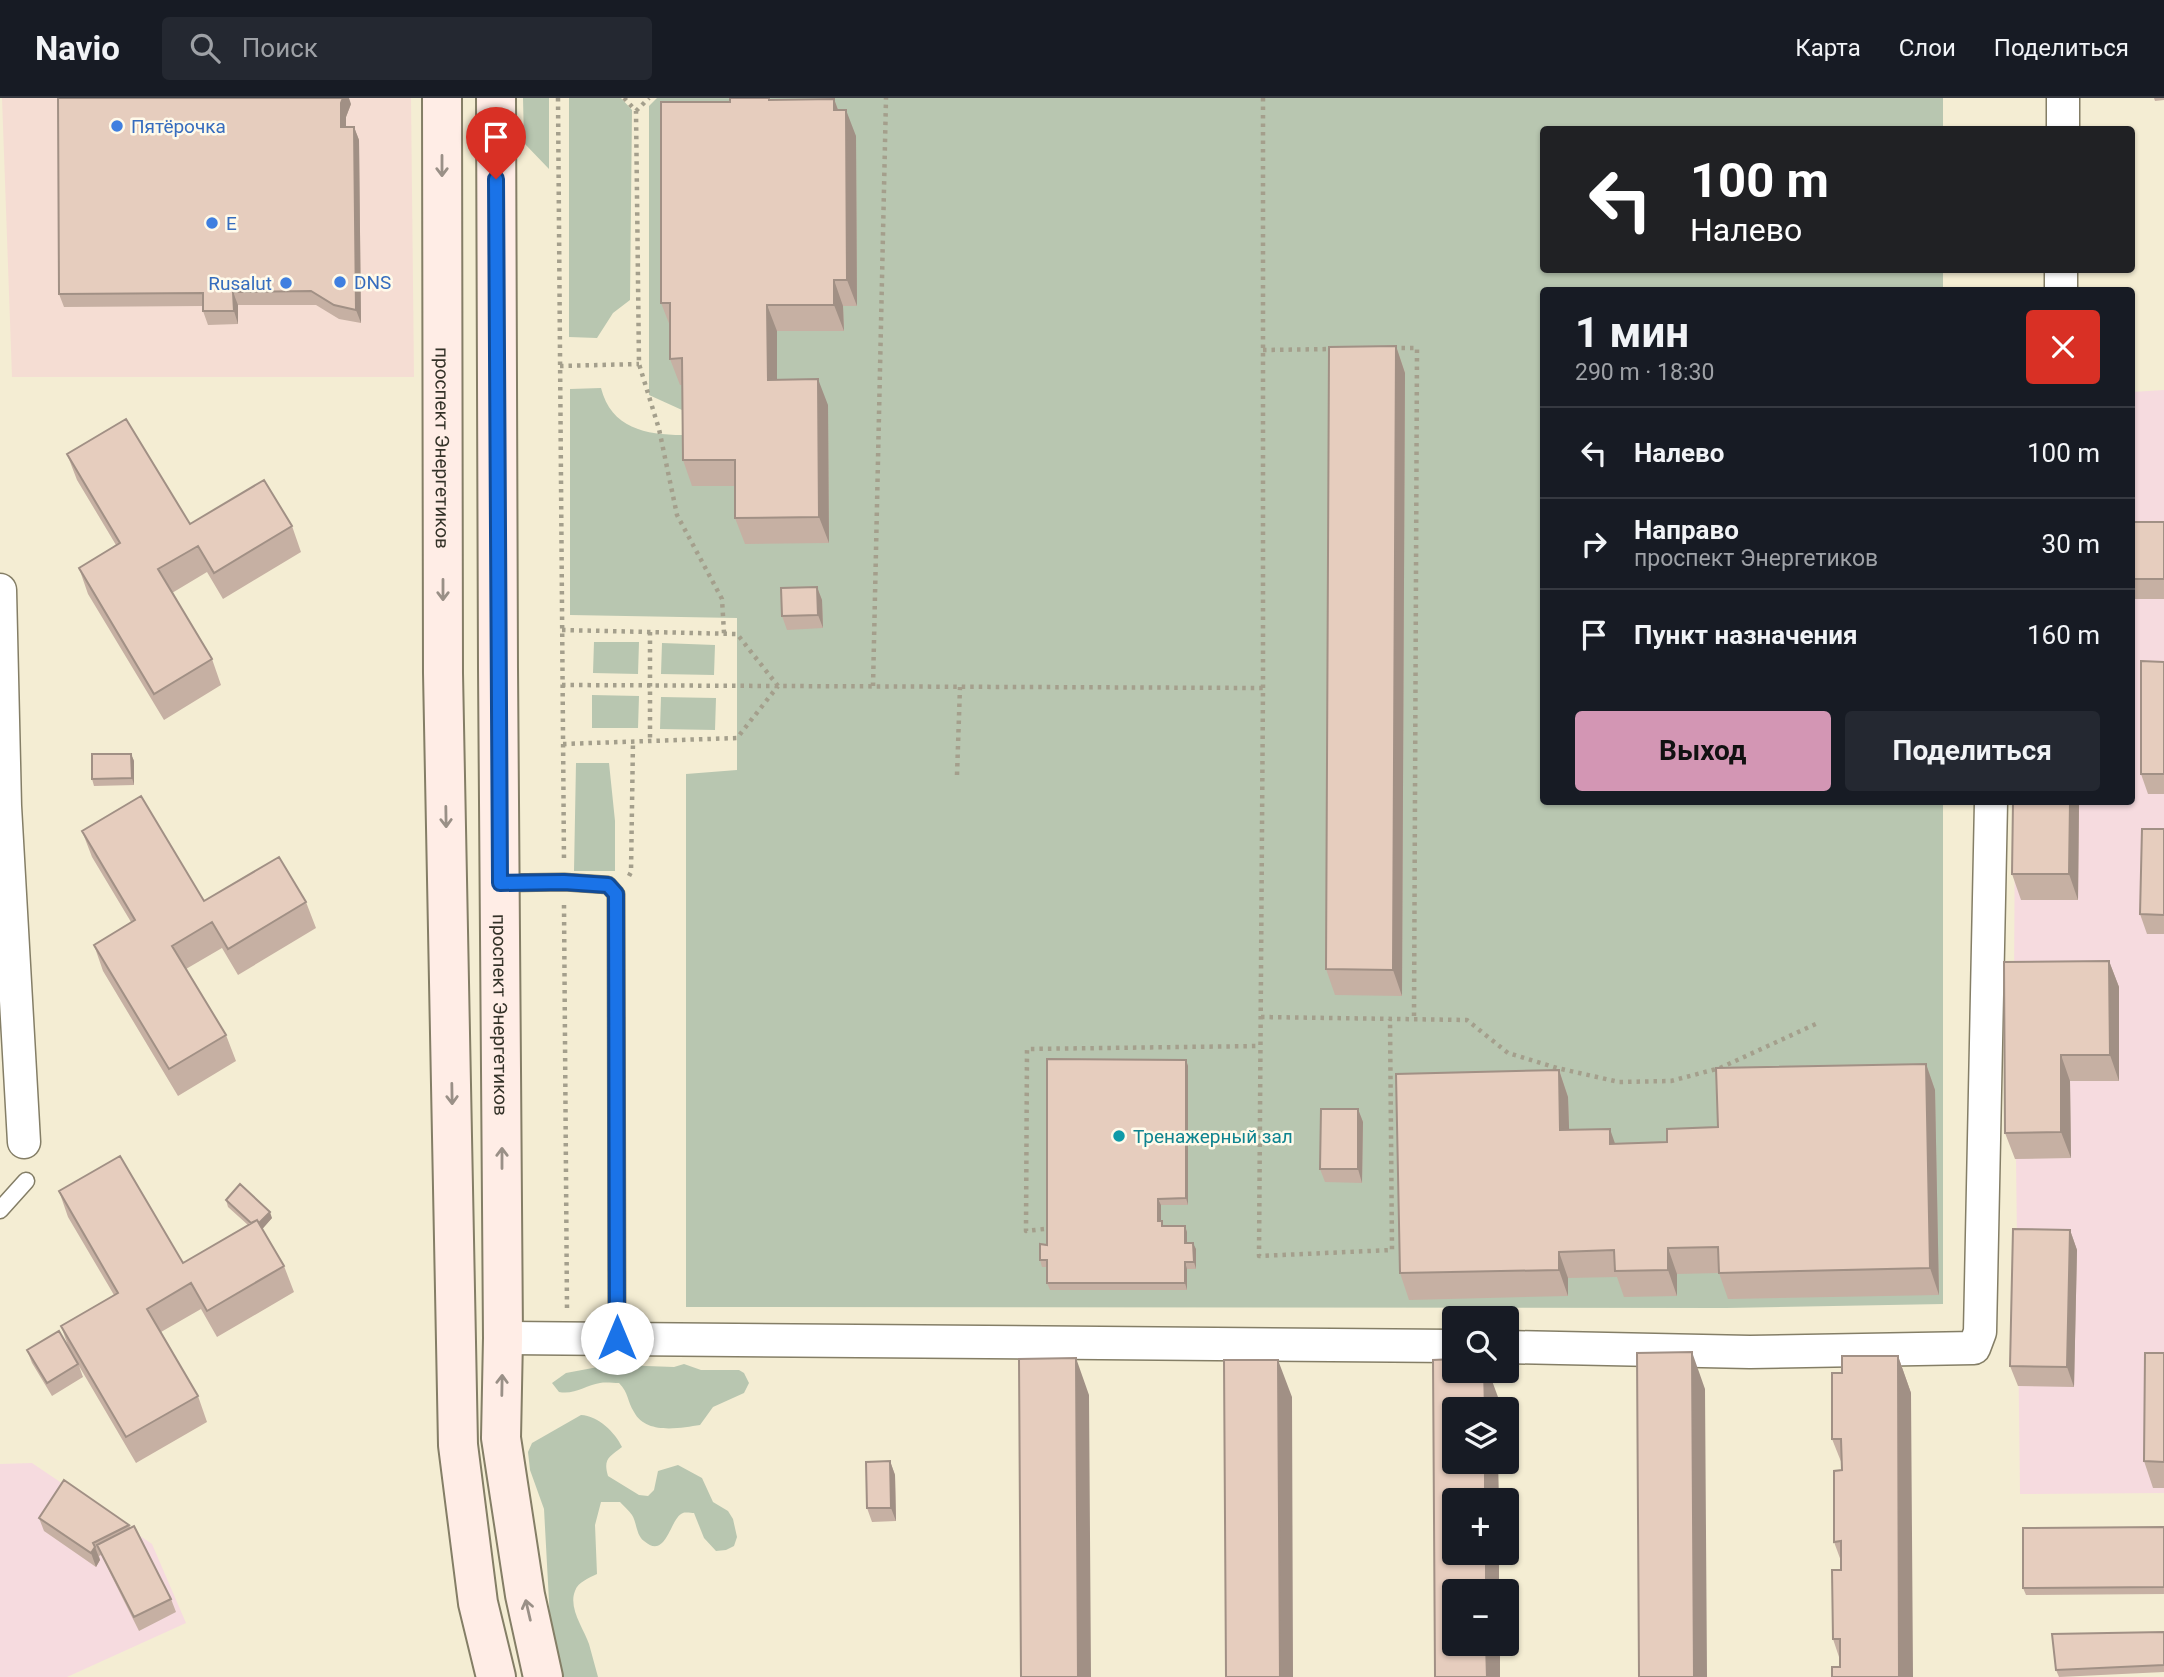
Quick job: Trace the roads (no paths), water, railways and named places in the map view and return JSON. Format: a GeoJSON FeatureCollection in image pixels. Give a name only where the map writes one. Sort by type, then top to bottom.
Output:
{"type":"FeatureCollection","features":[{"type":"Feature","properties":{"kind":"main road","name":"проспект Энергетиков"},"geometry":{"type":"LineString","coordinates":[[442,98],[443,673],[458,1445],[478,1603],[496,1677]]}},
{"type":"Feature","properties":{"kind":"main road","name":"проспект Энергетиков"},"geometry":{"type":"LineString","coordinates":[[496,98],[502,1046],[501,1438],[525,1595],[543,1677]]}},
{"type":"Feature","properties":{"kind":"main road"},"geometry":{"type":"LineString","coordinates":[[443,673],[498,668]]}},
{"type":"Feature","properties":{"kind":"main road"},"geometry":{"type":"LineString","coordinates":[[447,882],[500,883]]}},
{"type":"Feature","properties":{"kind":"main road"},"geometry":{"type":"LineString","coordinates":[[451,1048],[502,1046]]}},
{"type":"Feature","properties":{"kind":"main road"},"geometry":{"type":"LineString","coordinates":[[458,1445],[501,1438]]}},
{"type":"Feature","properties":{"kind":"street"},"geometry":{"type":"LineString","coordinates":[[2063,98],[2063,126]]}},
{"type":"Feature","properties":{"kind":"street"},"geometry":{"type":"LineString","coordinates":[[0,590],[10,1089],[24,1142]]}},
{"type":"Feature","properties":{"kind":"street"},"geometry":{"type":"LineString","coordinates":[[1519,1347],[1750,1352],[1974,1348],[1980,1332],[1991,805]]}},
{"type":"Feature","properties":{"kind":"street"},"geometry":{"type":"LineString","coordinates":[[503,1338],[1442,1346]]}},
{"type":"Feature","properties":{"kind":"lane"},"geometry":{"type":"LineString","coordinates":[[500,883],[564,882],[608,885],[616,894],[617,1338]]}},
{"type":"Feature","properties":{"kind":"lane"},"geometry":{"type":"LineString","coordinates":[[0,1210],[26,1181]]}},
{"type":"Feature","properties":{"kind":"place","name":"Пятёрочка"},"geometry":{"type":"Point","coordinates":[117,126]}},
{"type":"Feature","properties":{"kind":"place","name":"Е"},"geometry":{"type":"Point","coordinates":[212,223]}},
{"type":"Feature","properties":{"kind":"place","name":"DNS"},"geometry":{"type":"Point","coordinates":[340,282]}},
{"type":"Feature","properties":{"kind":"place","name":"Rusalut"},"geometry":{"type":"Point","coordinates":[286,283]}},
{"type":"Feature","properties":{"kind":"place","name":"Тренажерный зал"},"geometry":{"type":"Point","coordinates":[1119,1136]}}]}
